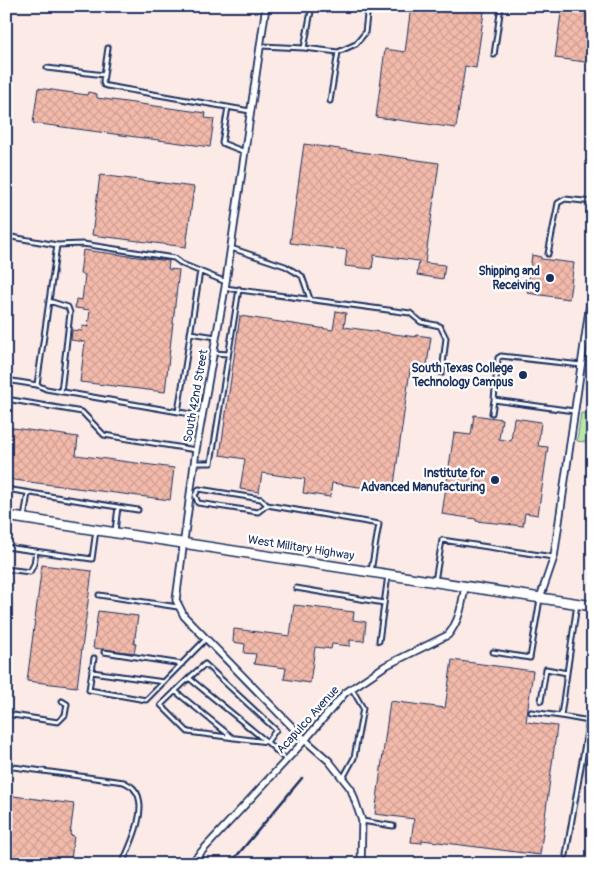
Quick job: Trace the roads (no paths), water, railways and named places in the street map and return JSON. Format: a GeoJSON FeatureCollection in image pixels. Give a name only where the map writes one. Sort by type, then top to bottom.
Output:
{"type":"FeatureCollection","features":[{"type":"Feature","properties":{"kind":"main road","name":"West Military Highway"},"geometry":{"type":"LineString","coordinates":[[6,516],[593,606]]}},
{"type":"Feature","properties":{"kind":"street","name":"South 42nd Street"},"geometry":{"type":"LineString","coordinates":[[178,607],[176,600],[192,495],[194,463],[231,248],[266,6]]}},
{"type":"Feature","properties":{"kind":"street"},"geometry":{"type":"LineString","coordinates":[[540,598],[554,557],[593,282]]}},
{"type":"Feature","properties":{"kind":"street","name":"Acapulco Avenue"},"geometry":{"type":"LineString","coordinates":[[190,864],[305,740],[344,693],[385,666],[448,634],[455,626],[465,586]]}},
{"type":"Feature","properties":{"kind":"street"},"geometry":{"type":"LineString","coordinates":[[178,607],[184,616],[305,740],[329,761],[351,789],[362,820],[361,864]]}},
{"type":"Feature","properties":{"kind":"lane"},"geometry":{"type":"LineString","coordinates":[[304,48],[312,6]]}},
{"type":"Feature","properties":{"kind":"lane"},"geometry":{"type":"LineString","coordinates":[[260,46],[338,52],[356,44],[365,33],[368,6]]}},
{"type":"Feature","properties":{"kind":"lane"},"geometry":{"type":"LineString","coordinates":[[494,55],[502,6]]}},
{"type":"Feature","properties":{"kind":"lane"},"geometry":{"type":"LineString","coordinates":[[108,48],[104,85],[251,111]]}},
{"type":"Feature","properties":{"kind":"lane"},"geometry":{"type":"LineString","coordinates":[[330,101],[338,52]]}},
{"type":"Feature","properties":{"kind":"lane"},"geometry":{"type":"LineString","coordinates":[[47,68],[104,75]]}},
{"type":"Feature","properties":{"kind":"lane"},"geometry":{"type":"LineString","coordinates":[[228,107],[222,143],[245,152]]}},
{"type":"Feature","properties":{"kind":"lane"},"geometry":{"type":"LineString","coordinates":[[548,254],[558,203],[565,199],[593,202]]}},
{"type":"Feature","properties":{"kind":"lane"},"geometry":{"type":"LineString","coordinates":[[6,236],[57,245],[83,244],[174,258],[182,264],[239,290],[410,313],[421,322],[440,326],[446,338],[442,373]]}},
{"type":"Feature","properties":{"kind":"lane"},"geometry":{"type":"LineString","coordinates":[[37,385],[57,245]]}},
{"type":"Feature","properties":{"kind":"lane"},"geometry":{"type":"LineString","coordinates":[[231,248],[285,266],[302,276],[310,299]]}},
{"type":"Feature","properties":{"kind":"lane"},"geometry":{"type":"LineString","coordinates":[[178,412],[200,271]]}},
{"type":"Feature","properties":{"kind":"lane"},"geometry":{"type":"LineString","coordinates":[[194,463],[211,463],[239,290]]}},
{"type":"Feature","properties":{"kind":"lane"},"geometry":{"type":"LineString","coordinates":[[49,301],[68,307],[70,313],[60,392]]}},
{"type":"Feature","properties":{"kind":"lane"},"geometry":{"type":"LineString","coordinates":[[190,333],[216,338]]}},
{"type":"Feature","properties":{"kind":"lane"},"geometry":{"type":"LineString","coordinates":[[214,353],[228,354]]}},
{"type":"Feature","properties":{"kind":"lane"},"geometry":{"type":"LineString","coordinates":[[492,413],[498,358],[501,356],[581,365]]}},
{"type":"Feature","properties":{"kind":"lane"},"geometry":{"type":"LineString","coordinates":[[6,380],[37,385],[46,390],[203,416]]}},
{"type":"Feature","properties":{"kind":"lane"},"geometry":{"type":"LineString","coordinates":[[6,400],[82,412],[104,435],[196,450]]}},
{"type":"Feature","properties":{"kind":"lane"},"geometry":{"type":"LineString","coordinates":[[494,400],[574,411]]}},
{"type":"Feature","properties":{"kind":"lane"},"geometry":{"type":"LineString","coordinates":[[6,489],[138,510]]}},
{"type":"Feature","properties":{"kind":"lane"},"geometry":{"type":"LineString","coordinates":[[266,505],[258,512],[198,502],[192,495],[199,489],[260,499],[266,505],[379,524],[370,572]]}},
{"type":"Feature","properties":{"kind":"lane"},"geometry":{"type":"LineString","coordinates":[[24,519],[28,493]]}},
{"type":"Feature","properties":{"kind":"lane"},"geometry":{"type":"LineString","coordinates":[[115,532],[118,507]]}},
{"type":"Feature","properties":{"kind":"lane"},"geometry":{"type":"LineString","coordinates":[[6,547],[92,559],[96,530]]}},
{"type":"Feature","properties":{"kind":"lane"},"geometry":{"type":"LineString","coordinates":[[435,582],[442,540],[554,557]]}},
{"type":"Feature","properties":{"kind":"lane"},"geometry":{"type":"LineString","coordinates":[[6,569],[30,572],[34,564],[36,551]]}},
{"type":"Feature","properties":{"kind":"lane"},"geometry":{"type":"LineString","coordinates":[[379,641],[388,574]]}},
{"type":"Feature","properties":{"kind":"lane"},"geometry":{"type":"LineString","coordinates":[[296,588],[384,604]]}},
{"type":"Feature","properties":{"kind":"lane"},"geometry":{"type":"LineString","coordinates":[[99,595],[178,607]]}},
{"type":"Feature","properties":{"kind":"lane"},"geometry":{"type":"LineString","coordinates":[[493,652],[530,658],[540,598]]}},
{"type":"Feature","properties":{"kind":"lane"},"geometry":{"type":"LineString","coordinates":[[561,716],[577,604]]}},
{"type":"Feature","properties":{"kind":"lane"},"geometry":{"type":"LineString","coordinates":[[94,658],[88,690],[146,700],[206,639]]}},
{"type":"Feature","properties":{"kind":"lane"},"geometry":{"type":"LineString","coordinates":[[104,652],[182,664]]}},
{"type":"Feature","properties":{"kind":"lane"},"geometry":{"type":"LineString","coordinates":[[205,664],[276,730],[267,742],[188,732],[161,705],[205,664]]}},
{"type":"Feature","properties":{"kind":"lane"},"geometry":{"type":"LineString","coordinates":[[541,701],[546,669],[567,673]]}},
{"type":"Feature","properties":{"kind":"lane"},"geometry":{"type":"LineString","coordinates":[[92,672],[164,682]]}},
{"type":"Feature","properties":{"kind":"lane"},"geometry":{"type":"LineString","coordinates":[[189,678],[286,760]]}},
{"type":"Feature","properties":{"kind":"lane"},"geometry":{"type":"LineString","coordinates":[[343,778],[354,758],[363,708],[352,688]]}},
{"type":"Feature","properties":{"kind":"lane"},"geometry":{"type":"LineString","coordinates":[[174,691],[232,738]]}},
{"type":"Feature","properties":{"kind":"lane"},"geometry":{"type":"LineString","coordinates":[[566,855],[593,696]]}},
{"type":"Feature","properties":{"kind":"lane"},"geometry":{"type":"LineString","coordinates":[[6,714],[58,722],[65,715],[67,704],[62,701]]}},
{"type":"Feature","properties":{"kind":"lane"},"geometry":{"type":"LineString","coordinates":[[531,712],[588,721]]}},
{"type":"Feature","properties":{"kind":"lane"},"geometry":{"type":"LineString","coordinates":[[6,766],[124,782],[135,789],[140,813],[133,840],[122,864]]}},
{"type":"Feature","properties":{"kind":"lane"},"geometry":{"type":"LineString","coordinates":[[362,820],[393,826]]}},
{"type":"Feature","properties":{"kind":"railway"},"geometry":{"type":"LineString","coordinates":[[230,864],[302,778]]}},
{"type":"Feature","properties":{"kind":"place","name":"Shipping and Receiving"},"geometry":{"type":"Point","coordinates":[550,278]}},
{"type":"Feature","properties":{"kind":"place","name":"South Texas College Technology Campus"},"geometry":{"type":"Point","coordinates":[523,375]}},
{"type":"Feature","properties":{"kind":"place","name":"Institute for Advanced Manufacturing"},"geometry":{"type":"Point","coordinates":[495,480]}}]}
